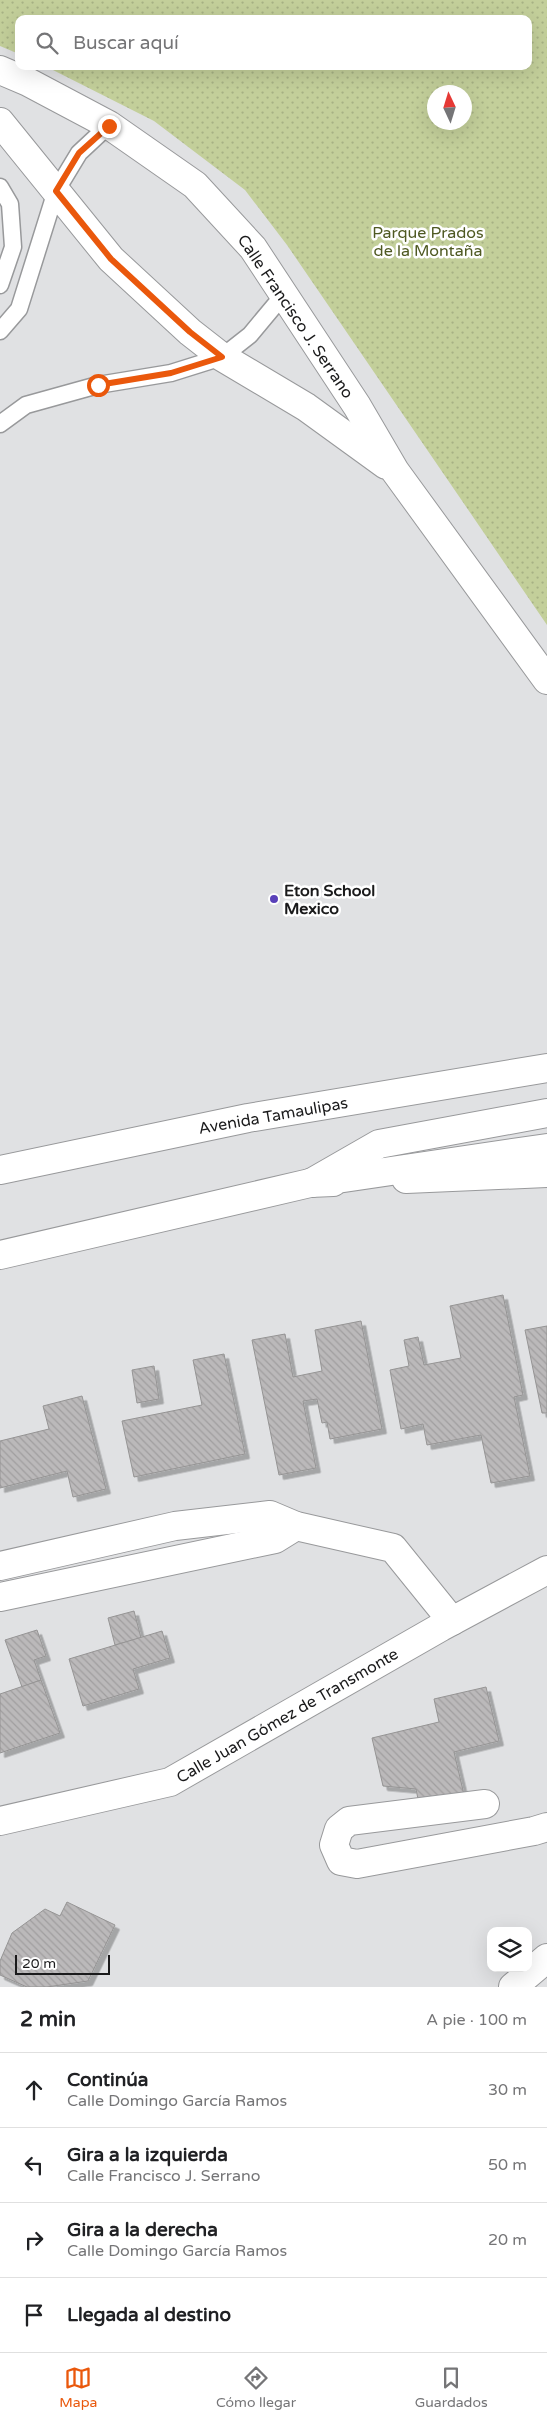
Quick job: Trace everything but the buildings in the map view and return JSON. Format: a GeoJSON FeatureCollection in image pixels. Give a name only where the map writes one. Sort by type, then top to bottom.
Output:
{"type":"FeatureCollection","features":[{"type":"Feature","properties":{"kind":"main road","name":"Calle Francisco J. Serrano"},"geometry":{"type":"LineString","coordinates":[[0,70],[28,82],[109,126],[196,185],[253,248],[357,406],[395,471],[547,680]]}},
{"type":"Feature","properties":{"kind":"main road","name":"Calle Francisco J. Serrano"},"geometry":{"type":"LineString","coordinates":[[0,122],[111,259],[190,332],[222,357],[306,406],[395,471]]}},
{"type":"Feature","properties":{"kind":"main road","name":"Avenida Tamaulipas"},"geometry":{"type":"LineString","coordinates":[[0,1170],[248,1118],[547,1068]]}},
{"type":"Feature","properties":{"kind":"main road"},"geometry":{"type":"LineString","coordinates":[[310,1183],[378,1144],[547,1113]]}},
{"type":"Feature","properties":{"kind":"main road"},"geometry":{"type":"LineString","coordinates":[[0,1255],[310,1183],[547,1148]]}},
{"type":"Feature","properties":{"kind":"main road"},"geometry":{"type":"LineString","coordinates":[[310,1183],[547,1173]]}},
{"type":"Feature","properties":{"kind":"main road"},"geometry":{"type":"LineString","coordinates":[[0,1566],[175,1526],[270,1514],[296,1526],[393,1548],[452,1621]]}},
{"type":"Feature","properties":{"kind":"main road"},"geometry":{"type":"LineString","coordinates":[[175,1526],[182,1558]]}},
{"type":"Feature","properties":{"kind":"main road"},"geometry":{"type":"LineString","coordinates":[[0,1597],[275,1540],[296,1526]]}},
{"type":"Feature","properties":{"kind":"main road","name":"Calle Juan Gómez de Transmonte"},"geometry":{"type":"LineString","coordinates":[[0,1821],[170,1782],[452,1621],[547,1570]]}},
{"type":"Feature","properties":{"kind":"main road"},"geometry":{"type":"LineString","coordinates":[[485,1804],[349,1821],[339,1829],[334,1845],[341,1861],[357,1864],[547,1827]]}},
{"type":"Feature","properties":{"kind":"main road"},"geometry":{"type":"LineString","coordinates":[[513,1987],[547,1958]]}},
{"type":"Feature","properties":{"kind":"lane"},"geometry":{"type":"LineString","coordinates":[[0,331],[19,309],[56,191],[79,153],[109,126]]}},
{"type":"Feature","properties":{"kind":"lane"},"geometry":{"type":"LineString","coordinates":[[0,187],[10,204],[13,248],[0,284]]}},
{"type":"Feature","properties":{"kind":"lane"},"geometry":{"type":"LineString","coordinates":[[0,424],[26,404],[98,385],[171,373],[222,357],[250,335],[284,293]]}},
{"type":"Feature","properties":{"kind":"green space","name":"Parque Prados de la Montaña"},"geometry":{"type":"Polygon","coordinates":[[[0,0],[547,0],[547,625],[287,245],[245,190],[154,121],[53,70],[532,70],[532,15],[15,15],[15,52],[0,46],[0,0]]]}},
{"type":"Feature","properties":{"kind":"place","name":"Eton School Mexico"},"geometry":{"type":"Point","coordinates":[274,899]}},
{"type":"Feature","properties":{"kind":"route"},"geometry":{"type":"LineString","coordinates":[[98,385],[171,373],[222,357],[190,332],[111,259],[56,191],[79,153],[109,126]]}}]}
